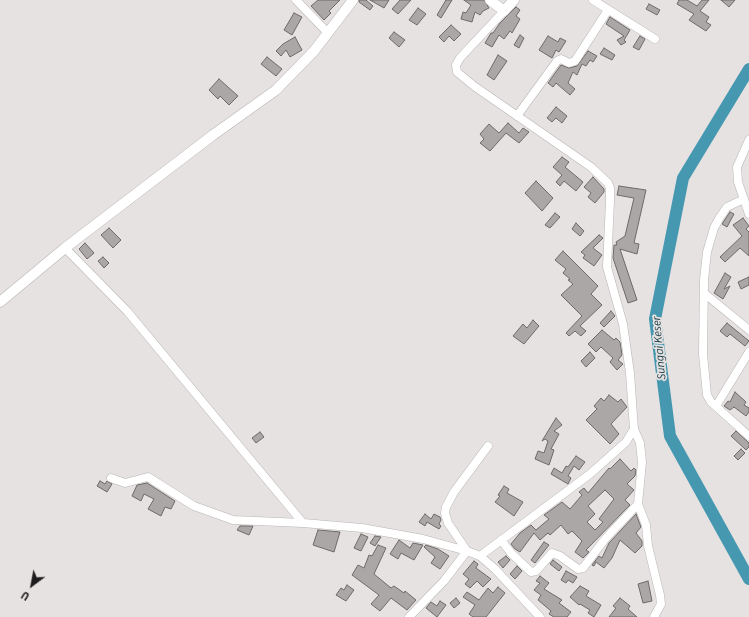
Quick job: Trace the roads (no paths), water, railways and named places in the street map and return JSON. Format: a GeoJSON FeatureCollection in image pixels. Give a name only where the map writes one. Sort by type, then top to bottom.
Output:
{"type":"FeatureCollection","features":[{"type":"Feature","properties":{"kind":"street"},"geometry":{"type":"LineString","coordinates":[[296,0],[328,33]]}},
{"type":"Feature","properties":{"kind":"street"},"geometry":{"type":"LineString","coordinates":[[0,302],[64,248],[207,139],[276,90],[298,69],[353,0]]}},
{"type":"Feature","properties":{"kind":"street"},"geometry":{"type":"LineString","coordinates":[[490,0],[504,11]]}},
{"type":"Feature","properties":{"kind":"street"},"geometry":{"type":"LineString","coordinates":[[514,0],[460,58],[456,68],[460,75],[599,173],[610,188],[607,267],[623,324],[630,373],[634,429],[640,443],[642,462],[638,504],[646,525],[648,546],[661,604],[654,617]]}},
{"type":"Feature","properties":{"kind":"street"},"geometry":{"type":"LineString","coordinates":[[593,0],[655,39]]}},
{"type":"Feature","properties":{"kind":"street"},"geometry":{"type":"LineString","coordinates":[[517,116],[557,60],[561,59],[569,63],[575,61],[608,10]]}},
{"type":"Feature","properties":{"kind":"street"},"geometry":{"type":"LineString","coordinates":[[749,140],[737,167],[738,182],[749,214]]}},
{"type":"Feature","properties":{"kind":"street"},"geometry":{"type":"LineString","coordinates":[[744,199],[728,207],[714,228],[707,252],[704,293],[703,354],[707,395],[716,406],[749,436]]}},
{"type":"Feature","properties":{"kind":"street"},"geometry":{"type":"LineString","coordinates":[[64,248],[127,311],[303,523]]}},
{"type":"Feature","properties":{"kind":"street"},"geometry":{"type":"LineString","coordinates":[[704,293],[749,330]]}},
{"type":"Feature","properties":{"kind":"street"},"geometry":{"type":"LineString","coordinates":[[716,406],[749,352]]}},
{"type":"Feature","properties":{"kind":"street"},"geometry":{"type":"LineString","coordinates":[[480,556],[606,462],[626,442],[634,429]]}},
{"type":"Feature","properties":{"kind":"street"},"geometry":{"type":"LineString","coordinates":[[467,551],[448,523],[445,513],[446,507],[454,492],[488,446]]}},
{"type":"Feature","properties":{"kind":"street"},"geometry":{"type":"LineString","coordinates":[[111,478],[125,483],[148,477],[194,506],[233,520],[303,523],[362,528],[423,539],[467,551],[480,556],[535,615]]}},
{"type":"Feature","properties":{"kind":"street"},"geometry":{"type":"LineString","coordinates":[[501,540],[511,553],[531,572],[536,571],[552,553],[560,556],[578,569],[581,569],[605,539],[638,504]]}},
{"type":"Feature","properties":{"kind":"street"},"geometry":{"type":"LineString","coordinates":[[409,617],[444,581],[467,551]]}},
{"type":"Feature","properties":{"kind":"waterway","name":"Sungai Keser"},"geometry":{"type":"LineString","coordinates":[[749,69],[683,178],[655,319],[670,436],[749,579]]}}]}
